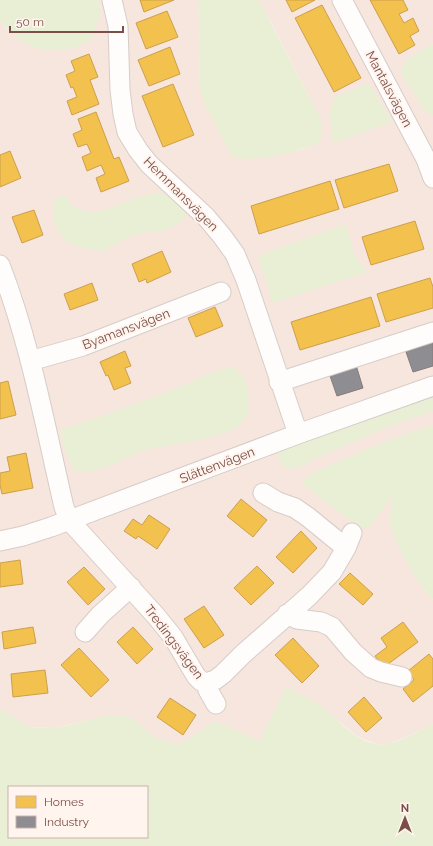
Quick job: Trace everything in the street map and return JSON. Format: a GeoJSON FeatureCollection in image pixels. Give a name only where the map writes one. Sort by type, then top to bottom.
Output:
{"type":"FeatureCollection","features":[{"type":"Feature","properties":{"kind":"street","name":"Hemmansvägen"},"geometry":{"type":"LineString","coordinates":[[112,0],[118,26],[120,90],[127,132],[148,164],[206,217],[231,248],[246,280],[298,434]]}},
{"type":"Feature","properties":{"kind":"street","name":"Mantalsvägen"},"geometry":{"type":"LineString","coordinates":[[342,0],[410,127],[426,159],[433,178]]}},
{"type":"Feature","properties":{"kind":"street"},"geometry":{"type":"LineString","coordinates":[[0,265],[10,290],[30,361],[64,507],[70,520]]}},
{"type":"Feature","properties":{"kind":"street","name":"Byamansvägen"},"geometry":{"type":"LineString","coordinates":[[30,361],[83,346],[221,292]]}},
{"type":"Feature","properties":{"kind":"street"},"geometry":{"type":"LineString","coordinates":[[280,382],[433,332]]}},
{"type":"Feature","properties":{"kind":"street","name":"Slättenvägen"},"geometry":{"type":"LineString","coordinates":[[0,542],[34,533],[298,434],[433,386]]}},
{"type":"Feature","properties":{"kind":"street","name":"Tredingsvägen"},"geometry":{"type":"LineString","coordinates":[[70,520],[132,587],[173,637],[196,676],[201,681],[206,683],[223,674],[243,654],[308,596],[332,572],[349,541],[296,508],[278,502],[264,493]]}},
{"type":"Feature","properties":{"kind":"street"},"geometry":{"type":"LineString","coordinates":[[85,632],[100,615],[132,587]]}},
{"type":"Feature","properties":{"kind":"street"},"geometry":{"type":"LineString","coordinates":[[287,614],[297,618],[321,622],[332,627],[353,652],[371,668],[402,677]]}},
{"type":"Feature","properties":{"kind":"street"},"geometry":{"type":"LineString","coordinates":[[206,683],[208,690],[216,704]]}},
{"type":"Feature","properties":{"kind":"shaded area"},"geometry":{"type":"Polygon","coordinates":[[[98,0],[198,0],[200,49],[199,83],[231,156],[263,158],[300,150],[315,145],[322,122],[273,26],[257,0],[433,0],[433,43],[406,60],[415,94],[422,107],[433,116],[433,461],[390,509],[397,542],[424,590],[433,600],[433,724],[406,737],[387,744],[376,744],[357,736],[317,703],[260,741],[247,735],[195,735],[184,742],[175,744],[156,738],[135,720],[89,720],[53,728],[29,727],[0,709],[0,21],[9,32],[101,8],[98,0]]]}},
{"type":"Feature","properties":{"kind":"green space"},"geometry":{"type":"Polygon","coordinates":[[[0,0],[98,0],[100,8],[94,33],[91,39],[86,43],[62,50],[45,50],[31,46],[18,39],[0,21],[0,0]]]}},
{"type":"Feature","properties":{"kind":"green space"},"geometry":{"type":"Polygon","coordinates":[[[198,0],[257,0],[262,6],[322,122],[322,137],[315,145],[284,154],[263,158],[242,159],[231,156],[204,103],[199,83],[200,49],[198,0]]]}},
{"type":"Feature","properties":{"kind":"green space"},"geometry":{"type":"Polygon","coordinates":[[[433,43],[432,116],[422,107],[415,94],[405,81],[401,71],[406,60],[433,43]]]}},
{"type":"Feature","properties":{"kind":"green space"},"geometry":{"type":"Polygon","coordinates":[[[369,83],[392,122],[333,143],[330,112],[331,106],[337,96],[369,83]]]}},
{"type":"Feature","properties":{"kind":"green space"},"geometry":{"type":"Polygon","coordinates":[[[161,193],[179,201],[187,211],[181,223],[161,231],[137,233],[103,251],[83,248],[66,242],[56,228],[53,204],[55,199],[64,195],[74,207],[88,212],[105,210],[144,195],[161,193]]]}},
{"type":"Feature","properties":{"kind":"green space"},"geometry":{"type":"Polygon","coordinates":[[[346,224],[354,255],[367,272],[273,303],[258,256],[346,224]]]}},
{"type":"Feature","properties":{"kind":"green space"},"geometry":{"type":"Polygon","coordinates":[[[232,367],[243,377],[248,388],[249,395],[248,416],[238,427],[219,435],[144,450],[108,467],[91,471],[76,471],[65,451],[60,430],[140,402],[207,375],[232,367]]]}},
{"type":"Feature","properties":{"kind":"green space"},"geometry":{"type":"Polygon","coordinates":[[[433,393],[433,411],[382,429],[318,457],[297,468],[291,469],[283,466],[277,457],[279,451],[433,393]]]}},
{"type":"Feature","properties":{"kind":"green space"},"geometry":{"type":"Polygon","coordinates":[[[433,425],[433,600],[420,584],[407,563],[392,531],[390,515],[394,494],[368,528],[359,527],[303,484],[303,480],[320,470],[361,452],[397,437],[433,425]]]}},
{"type":"Feature","properties":{"kind":"green space"},"geometry":{"type":"Polygon","coordinates":[[[286,687],[324,709],[356,736],[375,744],[385,744],[397,741],[433,724],[433,846],[0,846],[0,709],[29,727],[39,728],[53,728],[69,725],[108,715],[124,715],[135,720],[156,738],[175,744],[184,742],[215,721],[260,741],[286,687]]]}},
{"type":"Feature","properties":{"kind":"building: Homes"},"geometry":{"type":"Polygon","coordinates":[[[140,0],[174,0],[144,12],[140,0]]]}},
{"type":"Feature","properties":{"kind":"building: Homes"},"geometry":{"type":"Polygon","coordinates":[[[286,0],[315,0],[292,12],[286,0]]]}},
{"type":"Feature","properties":{"kind":"building: Homes"},"geometry":{"type":"Polygon","coordinates":[[[370,0],[403,0],[408,10],[399,14],[404,23],[413,18],[419,31],[410,36],[415,45],[399,54],[370,0]]]}},
{"type":"Feature","properties":{"kind":"building: Homes"},"geometry":{"type":"Polygon","coordinates":[[[322,5],[361,78],[334,92],[295,18],[322,5]]]}},
{"type":"Feature","properties":{"kind":"building: Homes"},"geometry":{"type":"Polygon","coordinates":[[[167,11],[178,37],[146,49],[136,23],[167,11]]]}},
{"type":"Feature","properties":{"kind":"building: Homes"},"geometry":{"type":"Polygon","coordinates":[[[170,47],[180,74],[149,86],[138,60],[170,47]]]}},
{"type":"Feature","properties":{"kind":"building: Homes"},"geometry":{"type":"Polygon","coordinates":[[[89,54],[98,77],[90,80],[99,104],[72,115],[67,101],[77,97],[73,87],[71,88],[66,75],[75,71],[71,61],[89,54]]]}},
{"type":"Feature","properties":{"kind":"building: Homes"},"geometry":{"type":"Polygon","coordinates":[[[173,84],[194,135],[163,147],[142,96],[173,84]]]}},
{"type":"Feature","properties":{"kind":"building: Homes"},"geometry":{"type":"Polygon","coordinates":[[[96,112],[114,159],[119,157],[129,181],[101,192],[96,178],[105,174],[101,165],[87,171],[82,157],[91,153],[87,144],[78,147],[73,134],[82,130],[78,119],[96,112]]]}},
{"type":"Feature","properties":{"kind":"building: Homes"},"geometry":{"type":"Polygon","coordinates":[[[10,151],[21,178],[0,187],[0,155],[10,151]]]}},
{"type":"Feature","properties":{"kind":"building: Homes"},"geometry":{"type":"Polygon","coordinates":[[[389,164],[398,191],[344,208],[335,180],[389,164]]]}},
{"type":"Feature","properties":{"kind":"building: Homes"},"geometry":{"type":"Polygon","coordinates":[[[330,181],[339,209],[259,234],[251,206],[330,181]]]}},
{"type":"Feature","properties":{"kind":"building: Homes"},"geometry":{"type":"Polygon","coordinates":[[[34,210],[43,235],[22,243],[12,217],[34,210]]]}},
{"type":"Feature","properties":{"kind":"building: Homes"},"geometry":{"type":"Polygon","coordinates":[[[415,221],[424,249],[371,265],[362,237],[415,221]]]}},
{"type":"Feature","properties":{"kind":"building: Homes"},"geometry":{"type":"Polygon","coordinates":[[[162,251],[171,272],[147,283],[146,279],[139,282],[132,264],[162,251]]]}},
{"type":"Feature","properties":{"kind":"building: Homes"},"geometry":{"type":"Polygon","coordinates":[[[430,278],[433,287],[433,308],[386,322],[377,294],[430,278]]]}},
{"type":"Feature","properties":{"kind":"building: Homes"},"geometry":{"type":"Polygon","coordinates":[[[92,283],[98,300],[70,310],[64,294],[92,283]]]}},
{"type":"Feature","properties":{"kind":"building: Homes"},"geometry":{"type":"Polygon","coordinates":[[[371,297],[380,326],[300,350],[291,322],[371,297]]]}},
{"type":"Feature","properties":{"kind":"building: Homes"},"geometry":{"type":"Polygon","coordinates":[[[215,307],[223,326],[196,337],[188,318],[215,307]]]}},
{"type":"Feature","properties":{"kind":"building: Homes"},"geometry":{"type":"Polygon","coordinates":[[[125,351],[131,366],[125,368],[131,383],[114,390],[108,375],[106,376],[100,362],[125,351]]]}},
{"type":"Feature","properties":{"kind":"building: Homes"},"geometry":{"type":"Polygon","coordinates":[[[8,381],[16,415],[0,419],[0,383],[8,381]]]}},
{"type":"Feature","properties":{"kind":"building: Homes"},"geometry":{"type":"Polygon","coordinates":[[[26,453],[33,488],[2,494],[0,473],[10,471],[7,457],[26,453]]]}},
{"type":"Feature","properties":{"kind":"building: Homes"},"geometry":{"type":"Polygon","coordinates":[[[241,499],[267,520],[253,537],[227,516],[241,499]]]}},
{"type":"Feature","properties":{"kind":"building: Homes"},"geometry":{"type":"Polygon","coordinates":[[[149,515],[170,529],[157,549],[138,536],[136,539],[124,531],[133,519],[142,525],[149,515]]]}},
{"type":"Feature","properties":{"kind":"building: Homes"},"geometry":{"type":"Polygon","coordinates":[[[301,531],[317,548],[293,573],[276,557],[301,531]]]}},
{"type":"Feature","properties":{"kind":"building: Homes"},"geometry":{"type":"Polygon","coordinates":[[[20,560],[23,584],[0,587],[0,563],[20,560]]]}},
{"type":"Feature","properties":{"kind":"building: Homes"},"geometry":{"type":"Polygon","coordinates":[[[257,566],[274,583],[251,605],[234,588],[257,566]]]}},
{"type":"Feature","properties":{"kind":"building: Homes"},"geometry":{"type":"Polygon","coordinates":[[[84,567],[105,589],[88,605],[67,582],[84,567]]]}},
{"type":"Feature","properties":{"kind":"building: Homes"},"geometry":{"type":"Polygon","coordinates":[[[350,573],[373,594],[363,605],[339,584],[350,573]]]}},
{"type":"Feature","properties":{"kind":"building: Homes"},"geometry":{"type":"Polygon","coordinates":[[[204,606],[224,635],[204,648],[184,619],[204,606]]]}},
{"type":"Feature","properties":{"kind":"building: Homes"},"geometry":{"type":"Polygon","coordinates":[[[403,622],[418,642],[384,667],[375,656],[387,647],[381,638],[403,622]]]}},
{"type":"Feature","properties":{"kind":"building: Homes"},"geometry":{"type":"Polygon","coordinates":[[[33,627],[36,643],[4,649],[2,632],[33,627]]]}},
{"type":"Feature","properties":{"kind":"building: Homes"},"geometry":{"type":"Polygon","coordinates":[[[133,627],[153,649],[137,664],[117,642],[133,627]]]}},
{"type":"Feature","properties":{"kind":"building: Homes"},"geometry":{"type":"Polygon","coordinates":[[[293,638],[319,666],[302,683],[275,655],[293,638]]]}},
{"type":"Feature","properties":{"kind":"building: Homes"},"geometry":{"type":"Polygon","coordinates":[[[79,648],[109,680],[91,697],[61,665],[79,648]]]}},
{"type":"Feature","properties":{"kind":"building: Homes"},"geometry":{"type":"Polygon","coordinates":[[[429,654],[433,659],[433,686],[413,702],[403,689],[414,680],[408,671],[429,654]]]}},
{"type":"Feature","properties":{"kind":"building: Homes"},"geometry":{"type":"Polygon","coordinates":[[[45,670],[48,693],[13,697],[11,674],[45,670]]]}},
{"type":"Feature","properties":{"kind":"building: Homes"},"geometry":{"type":"Polygon","coordinates":[[[364,697],[382,718],[366,732],[348,712],[364,697]]]}},
{"type":"Feature","properties":{"kind":"building: Homes"},"geometry":{"type":"Polygon","coordinates":[[[170,698],[196,715],[183,735],[157,717],[170,698]]]}},
{"type":"Feature","properties":{"kind":"building: Industry"},"geometry":{"type":"Polygon","coordinates":[[[433,342],[433,366],[413,372],[405,349],[433,342]]]}},
{"type":"Feature","properties":{"kind":"building: Industry"},"geometry":{"type":"Polygon","coordinates":[[[356,365],[363,388],[337,396],[329,373],[356,365]]]}}]}
